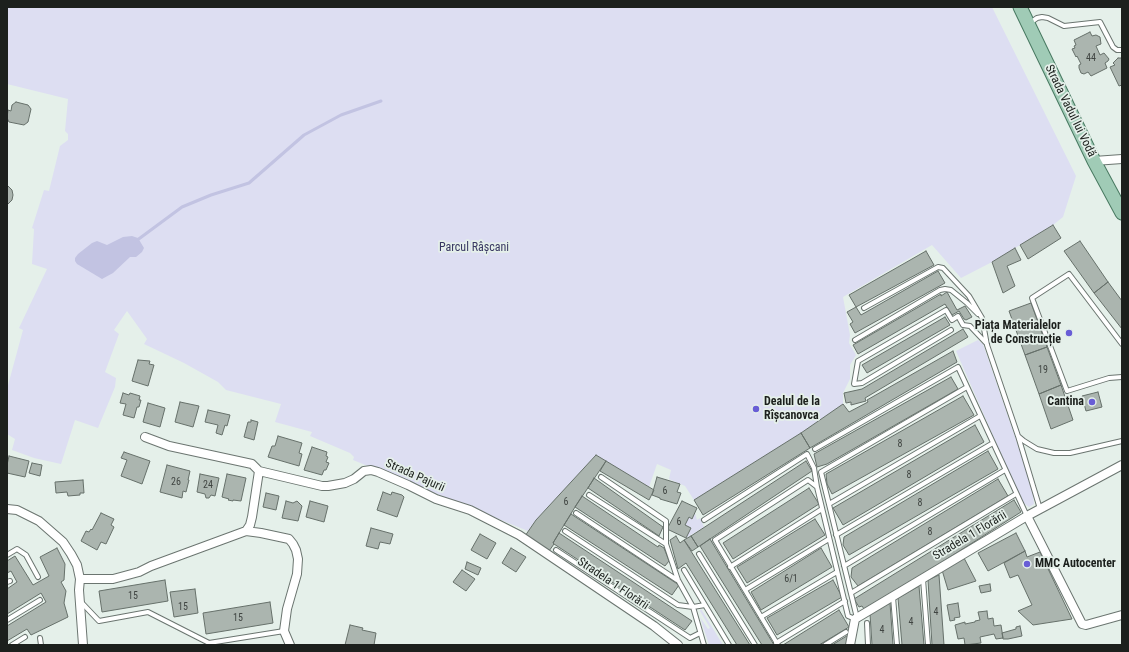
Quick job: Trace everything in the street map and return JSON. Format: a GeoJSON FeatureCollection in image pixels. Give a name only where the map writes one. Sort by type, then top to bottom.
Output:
{"type":"FeatureCollection","features":[{"type":"Feature","properties":{"kind":"main road","name":"Strada Vadul lui Vodă"},"geometry":{"type":"LineString","coordinates":[[1020,7],[1094,161],[1122,213]]}},
{"type":"Feature","properties":{"kind":"street"},"geometry":{"type":"LineString","coordinates":[[1094,161],[1122,159]]}},
{"type":"Feature","properties":{"kind":"street","name":"Strada Pajurii"},"geometry":{"type":"LineString","coordinates":[[145,437],[169,446],[252,464],[259,471],[328,486],[345,483],[354,479],[364,471],[371,470],[408,485],[436,499],[470,510],[519,535],[534,545]]}},
{"type":"Feature","properties":{"kind":"street","name":"Stradela 1 Florării"},"geometry":{"type":"LineString","coordinates":[[856,619],[1027,516],[1122,465]]}},
{"type":"Feature","properties":{"kind":"street"},"geometry":{"type":"LineString","coordinates":[[246,531],[250,525],[252,517],[259,471]]}},
{"type":"Feature","properties":{"kind":"street"},"geometry":{"type":"LineString","coordinates":[[7,509],[17,510],[39,521],[63,542],[71,554],[80,579],[83,645]]}},
{"type":"Feature","properties":{"kind":"street"},"geometry":{"type":"LineString","coordinates":[[1027,516],[1082,624],[1086,625],[1122,615]]}},
{"type":"Feature","properties":{"kind":"street"},"geometry":{"type":"LineString","coordinates":[[80,579],[113,579],[139,572],[151,566],[246,531],[289,539],[294,544],[296,550],[297,574],[287,609],[284,631],[290,645]]}},
{"type":"Feature","properties":{"kind":"street","name":"Stradela 1 Florării"},"geometry":{"type":"LineString","coordinates":[[534,545],[654,626],[678,645]]}},
{"type":"Feature","properties":{"kind":"street"},"geometry":{"type":"LineString","coordinates":[[850,645],[856,619]]}},
{"type":"Feature","properties":{"kind":"lane"},"geometry":{"type":"LineString","coordinates":[[1028,24],[1037,18],[1042,17],[1048,18],[1064,26],[1100,22],[1113,47],[1117,50],[1122,50]]}},
{"type":"Feature","properties":{"kind":"lane"},"geometry":{"type":"LineString","coordinates":[[864,308],[938,267],[943,268],[969,296],[982,318],[987,344],[1018,436],[1040,510]]}},
{"type":"Feature","properties":{"kind":"lane"},"geometry":{"type":"LineString","coordinates":[[1122,344],[1069,274],[1032,298],[1067,391],[1109,378],[1122,378]]}},
{"type":"Feature","properties":{"kind":"lane"},"geometry":{"type":"LineString","coordinates":[[855,340],[940,290],[945,289],[951,290],[982,318]]}},
{"type":"Feature","properties":{"kind":"lane"},"geometry":{"type":"LineString","coordinates":[[951,330],[862,383],[854,384],[858,361],[946,310],[952,320],[958,316],[963,325],[970,326],[987,344]]}},
{"type":"Feature","properties":{"kind":"lane"},"geometry":{"type":"LineString","coordinates":[[815,449],[958,367],[1027,516]]}},
{"type":"Feature","properties":{"kind":"lane"},"geometry":{"type":"LineString","coordinates":[[856,619],[821,472],[967,388]]}},
{"type":"Feature","properties":{"kind":"lane"},"geometry":{"type":"LineString","coordinates":[[829,504],[980,416]]}},
{"type":"Feature","properties":{"kind":"lane"},"geometry":{"type":"LineString","coordinates":[[1018,436],[1037,449],[1054,453],[1070,453],[1122,441]]}},
{"type":"Feature","properties":{"kind":"lane"},"geometry":{"type":"LineString","coordinates":[[836,535],[993,443]]}},
{"type":"Feature","properties":{"kind":"lane"},"geometry":{"type":"LineString","coordinates":[[704,520],[807,454],[814,468],[816,487],[848,616],[856,619]]}},
{"type":"Feature","properties":{"kind":"lane"},"geometry":{"type":"LineString","coordinates":[[844,566],[1005,470]]}},
{"type":"Feature","properties":{"kind":"lane"},"geometry":{"type":"LineString","coordinates":[[601,477],[666,520],[666,544],[678,580],[693,608],[704,645]]}},
{"type":"Feature","properties":{"kind":"lane"},"geometry":{"type":"LineString","coordinates":[[816,487],[808,480],[715,540],[777,644],[844,601]]}},
{"type":"Feature","properties":{"kind":"lane"},"geometry":{"type":"LineString","coordinates":[[850,593],[1016,494]]}},
{"type":"Feature","properties":{"kind":"lane"},"geometry":{"type":"LineString","coordinates":[[589,495],[666,544]]}},
{"type":"Feature","properties":{"kind":"lane"},"geometry":{"type":"LineString","coordinates":[[730,567],[822,509]]}},
{"type":"Feature","properties":{"kind":"lane"},"geometry":{"type":"LineString","coordinates":[[576,513],[678,580]]}},
{"type":"Feature","properties":{"kind":"lane"},"geometry":{"type":"LineString","coordinates":[[565,531],[678,605],[693,608],[705,605]]}},
{"type":"Feature","properties":{"kind":"lane"},"geometry":{"type":"LineString","coordinates":[[745,590],[829,538]]}},
{"type":"Feature","properties":{"kind":"lane"},"geometry":{"type":"LineString","coordinates":[[7,555],[17,549],[26,555],[38,577]]}},
{"type":"Feature","properties":{"kind":"lane"},"geometry":{"type":"LineString","coordinates":[[556,550],[690,638],[700,633]]}},
{"type":"Feature","properties":{"kind":"lane"},"geometry":{"type":"LineString","coordinates":[[699,554],[755,645]]}},
{"type":"Feature","properties":{"kind":"lane"},"geometry":{"type":"LineString","coordinates":[[684,570],[729,645]]}},
{"type":"Feature","properties":{"kind":"lane"},"geometry":{"type":"LineString","coordinates":[[761,616],[837,572]]}},
{"type":"Feature","properties":{"kind":"lane"},"geometry":{"type":"LineString","coordinates":[[923,579],[928,645]]}},
{"type":"Feature","properties":{"kind":"lane"},"geometry":{"type":"LineString","coordinates":[[893,597],[897,645]]}},
{"type":"Feature","properties":{"kind":"lane"},"geometry":{"type":"LineString","coordinates":[[7,620],[40,600]]}},
{"type":"Feature","properties":{"kind":"lane"},"geometry":{"type":"LineString","coordinates":[[80,602],[99,621],[148,612],[209,643],[284,631]]}},
{"type":"Feature","properties":{"kind":"lane"},"geometry":{"type":"LineString","coordinates":[[867,624],[868,645]]}},
{"type":"Feature","properties":{"kind":"lane"},"geometry":{"type":"LineString","coordinates":[[825,645],[846,632]]}},
{"type":"Feature","properties":{"kind":"lane"},"geometry":{"type":"LineString","coordinates":[[12,645],[25,637]]}},
{"type":"Feature","properties":{"kind":"lane"},"geometry":{"type":"LineString","coordinates":[[40,638],[41,645]]}},
{"type":"Feature","properties":{"kind":"green space","name":"Parcul Râșcani"},"geometry":{"type":"Polygon","coordinates":[[[7,7],[992,7],[1076,176],[1063,217],[1053,225],[992,262],[961,278],[932,245],[843,297],[850,335],[849,343],[856,355],[850,365],[850,379],[843,393],[843,404],[801,433],[694,500],[685,486],[669,479],[671,470],[657,464],[649,487],[596,455],[536,520],[528,531],[353,460],[354,457],[350,453],[310,436],[312,432],[275,422],[281,404],[226,390],[218,382],[184,363],[144,344],[147,339],[127,311],[114,330],[119,334],[105,372],[116,378],[115,387],[98,428],[75,420],[61,464],[34,458],[12,450],[15,439],[7,434],[7,389],[23,330],[19,328],[47,269],[32,264],[34,229],[32,228],[44,190],[49,191],[60,146],[68,140],[68,134],[65,131],[68,99],[7,84],[7,7]]]}},
{"type":"Feature","properties":{"kind":"green space"},"geometry":{"type":"Polygon","coordinates":[[[978,340],[983,344],[1032,486],[1034,504],[1029,507],[1022,502],[956,351],[978,340]]]}},
{"type":"Feature","properties":{"kind":"green space"},"geometry":{"type":"Polygon","coordinates":[[[695,513],[697,520],[700,518],[704,527],[686,538],[691,528],[685,525],[689,517],[692,519],[695,513]]]}},
{"type":"Feature","properties":{"kind":"green space"},"geometry":{"type":"Polygon","coordinates":[[[701,609],[723,645],[709,645],[700,617],[708,629],[710,628],[700,611],[701,609]]]}},
{"type":"Feature","properties":{"kind":"shaded area"},"geometry":{"type":"Polygon","coordinates":[[[132,236],[138,238],[144,248],[142,252],[136,257],[130,257],[113,273],[102,279],[77,264],[75,261],[78,254],[92,243],[97,241],[107,245],[123,237],[132,236]]]}},
{"type":"Feature","properties":{"kind":"building"},"geometry":{"type":"Polygon","coordinates":[[[1090,32],[1092,36],[1096,35],[1100,37],[1101,44],[1096,46],[1100,55],[1104,53],[1109,59],[1105,63],[1107,68],[1091,76],[1088,72],[1084,74],[1081,73],[1079,65],[1081,64],[1072,49],[1075,48],[1074,46],[1076,45],[1074,40],[1090,32]]]}},
{"type":"Feature","properties":{"kind":"building"},"geometry":{"type":"Polygon","coordinates":[[[1118,58],[1122,58],[1122,85],[1119,86],[1110,67],[1115,65],[1113,63],[1118,58]]]}},
{"type":"Feature","properties":{"kind":"building"},"geometry":{"type":"Polygon","coordinates":[[[16,102],[28,105],[31,109],[28,122],[24,125],[9,122],[7,118],[8,110],[11,111],[12,105],[16,102]]]}},
{"type":"Feature","properties":{"kind":"building"},"geometry":{"type":"Polygon","coordinates":[[[7,185],[12,190],[13,195],[12,200],[7,205],[7,185]]]}},
{"type":"Feature","properties":{"kind":"building"},"geometry":{"type":"Polygon","coordinates":[[[1053,225],[1061,238],[1028,259],[1020,245],[1053,225]]]}},
{"type":"Feature","properties":{"kind":"building"},"geometry":{"type":"Polygon","coordinates":[[[1080,241],[1108,282],[1094,293],[1064,251],[1080,241]]]}},
{"type":"Feature","properties":{"kind":"building"},"geometry":{"type":"Polygon","coordinates":[[[1015,248],[1021,260],[1007,266],[1015,286],[1003,293],[992,262],[1015,248]]]}},
{"type":"Feature","properties":{"kind":"building"},"geometry":{"type":"Polygon","coordinates":[[[926,251],[934,265],[856,307],[849,295],[926,251]]]}},
{"type":"Feature","properties":{"kind":"building"},"geometry":{"type":"Polygon","coordinates":[[[938,271],[945,283],[855,333],[850,324],[853,322],[847,312],[856,307],[861,315],[938,271]]]}},
{"type":"Feature","properties":{"kind":"building"},"geometry":{"type":"Polygon","coordinates":[[[1108,282],[1122,301],[1122,329],[1094,293],[1108,282]]]}},
{"type":"Feature","properties":{"kind":"building"},"geometry":{"type":"Polygon","coordinates":[[[947,292],[957,310],[965,306],[972,317],[966,320],[959,311],[952,315],[945,304],[858,354],[853,345],[941,294],[941,296],[947,292]]]}},
{"type":"Feature","properties":{"kind":"building"},"geometry":{"type":"Polygon","coordinates":[[[1031,303],[1047,347],[1025,355],[1009,311],[1031,303]]]}},
{"type":"Feature","properties":{"kind":"building"},"geometry":{"type":"Polygon","coordinates":[[[945,317],[950,325],[867,373],[862,365],[945,317]]]}},
{"type":"Feature","properties":{"kind":"building"},"geometry":{"type":"Polygon","coordinates":[[[963,329],[968,337],[865,398],[866,401],[851,405],[851,402],[846,403],[844,393],[862,389],[963,329]]]}},
{"type":"Feature","properties":{"kind":"building"},"geometry":{"type":"Polygon","coordinates":[[[1047,347],[1061,385],[1039,394],[1025,355],[1047,347]]]}},
{"type":"Feature","properties":{"kind":"building"},"geometry":{"type":"Polygon","coordinates":[[[953,351],[957,362],[810,448],[801,433],[843,404],[849,412],[868,402],[867,400],[953,351]]]}},
{"type":"Feature","properties":{"kind":"building"},"geometry":{"type":"Polygon","coordinates":[[[138,360],[150,361],[149,364],[154,365],[148,386],[132,381],[138,360]]]}},
{"type":"Feature","properties":{"kind":"building"},"geometry":{"type":"Polygon","coordinates":[[[951,377],[958,389],[827,464],[817,467],[814,454],[951,377]]]}},
{"type":"Feature","properties":{"kind":"building"},"geometry":{"type":"Polygon","coordinates":[[[1061,385],[1073,420],[1051,429],[1039,394],[1061,385]]]}},
{"type":"Feature","properties":{"kind":"building","name":"Cantina"},"geometry":{"type":"Polygon","coordinates":[[[1098,392],[1102,407],[1086,411],[1082,396],[1098,392]]]}},
{"type":"Feature","properties":{"kind":"building"},"geometry":{"type":"Polygon","coordinates":[[[123,393],[129,395],[130,393],[140,396],[139,400],[141,400],[134,418],[123,415],[126,404],[120,403],[123,393]]]}},
{"type":"Feature","properties":{"kind":"building"},"geometry":{"type":"Polygon","coordinates":[[[963,396],[974,415],[832,494],[827,484],[826,474],[963,396]]]}},
{"type":"Feature","properties":{"kind":"building"},"geometry":{"type":"Polygon","coordinates":[[[180,402],[199,406],[193,427],[175,422],[180,402]]]}},
{"type":"Feature","properties":{"kind":"building"},"geometry":{"type":"Polygon","coordinates":[[[148,403],[165,408],[160,427],[143,422],[148,403]]]}},
{"type":"Feature","properties":{"kind":"building"},"geometry":{"type":"Polygon","coordinates":[[[208,410],[230,415],[227,426],[225,425],[222,435],[216,433],[218,425],[205,422],[208,410]]]}},
{"type":"Feature","properties":{"kind":"building"},"geometry":{"type":"Polygon","coordinates":[[[251,420],[258,422],[254,440],[244,437],[248,422],[251,422],[251,420]]]}},
{"type":"Feature","properties":{"kind":"building"},"geometry":{"type":"Polygon","coordinates":[[[975,425],[984,442],[843,525],[833,508],[975,425]]]}},
{"type":"Feature","properties":{"kind":"building"},"geometry":{"type":"Polygon","coordinates":[[[801,433],[810,448],[703,515],[694,500],[801,433]]]}},
{"type":"Feature","properties":{"kind":"building"},"geometry":{"type":"Polygon","coordinates":[[[278,436],[302,443],[299,453],[302,454],[299,466],[268,457],[272,446],[275,446],[278,436]]]}},
{"type":"Feature","properties":{"kind":"building"},"geometry":{"type":"Polygon","coordinates":[[[312,447],[327,452],[326,456],[328,457],[326,462],[329,463],[322,475],[304,470],[312,447]]]}},
{"type":"Feature","properties":{"kind":"building"},"geometry":{"type":"Polygon","coordinates":[[[988,451],[998,469],[849,555],[843,545],[844,537],[988,451]]]}},
{"type":"Feature","properties":{"kind":"building"},"geometry":{"type":"Polygon","coordinates":[[[124,452],[150,461],[142,484],[121,476],[127,460],[121,458],[124,452]]]}},
{"type":"Feature","properties":{"kind":"building"},"geometry":{"type":"Polygon","coordinates":[[[596,455],[606,461],[575,507],[549,551],[525,536],[536,520],[596,455]]]}},
{"type":"Feature","properties":{"kind":"building"},"geometry":{"type":"Polygon","coordinates":[[[9,456],[29,461],[25,477],[7,473],[9,456]]]}},
{"type":"Feature","properties":{"kind":"building"},"geometry":{"type":"Polygon","coordinates":[[[606,461],[654,490],[649,500],[600,471],[606,461]]]}},
{"type":"Feature","properties":{"kind":"building"},"geometry":{"type":"Polygon","coordinates":[[[806,461],[812,471],[698,547],[691,536],[806,461]]]}},
{"type":"Feature","properties":{"kind":"building"},"geometry":{"type":"Polygon","coordinates":[[[32,463],[42,465],[40,476],[29,473],[32,463]]]}},
{"type":"Feature","properties":{"kind":"building"},"geometry":{"type":"Polygon","coordinates":[[[167,465],[190,471],[186,492],[183,491],[182,498],[160,492],[167,465]]]}},
{"type":"Feature","properties":{"kind":"building"},"geometry":{"type":"Polygon","coordinates":[[[200,474],[219,478],[215,496],[211,495],[209,498],[206,498],[205,494],[197,492],[200,474]]]}},
{"type":"Feature","properties":{"kind":"building"},"geometry":{"type":"Polygon","coordinates":[[[227,474],[246,478],[241,501],[228,500],[229,499],[222,497],[227,474]]]}},
{"type":"Feature","properties":{"kind":"building"},"geometry":{"type":"Polygon","coordinates":[[[657,477],[680,484],[677,492],[681,493],[677,504],[652,495],[657,477]]]}},
{"type":"Feature","properties":{"kind":"building"},"geometry":{"type":"Polygon","coordinates":[[[594,478],[663,527],[659,536],[588,488],[594,478]]]}},
{"type":"Feature","properties":{"kind":"building"},"geometry":{"type":"Polygon","coordinates":[[[998,479],[1008,496],[858,586],[851,577],[852,568],[998,479]]]}},
{"type":"Feature","properties":{"kind":"building"},"geometry":{"type":"Polygon","coordinates":[[[83,480],[84,493],[80,493],[80,495],[68,496],[67,492],[56,493],[55,482],[83,480]]]}},
{"type":"Feature","properties":{"kind":"building"},"geometry":{"type":"Polygon","coordinates":[[[809,488],[819,504],[733,559],[723,543],[809,488]]]}},
{"type":"Feature","properties":{"kind":"building"},"geometry":{"type":"Polygon","coordinates":[[[383,492],[391,495],[392,492],[404,497],[397,517],[377,510],[383,492]]]}},
{"type":"Feature","properties":{"kind":"building"},"geometry":{"type":"Polygon","coordinates":[[[266,493],[279,496],[276,510],[263,507],[266,493]]]}},
{"type":"Feature","properties":{"kind":"building"},"geometry":{"type":"Polygon","coordinates":[[[582,496],[658,547],[659,545],[664,548],[669,561],[665,566],[575,507],[582,496]]]}},
{"type":"Feature","properties":{"kind":"building"},"geometry":{"type":"Polygon","coordinates":[[[1014,500],[1021,512],[864,609],[862,606],[859,607],[854,599],[1014,500]]]}},
{"type":"Feature","properties":{"kind":"building"},"geometry":{"type":"Polygon","coordinates":[[[286,501],[293,503],[297,501],[302,506],[298,521],[282,518],[286,501]]]}},
{"type":"Feature","properties":{"kind":"building"},"geometry":{"type":"Polygon","coordinates":[[[310,501],[328,506],[324,522],[306,517],[310,501]]]}},
{"type":"Feature","properties":{"kind":"building"},"geometry":{"type":"Polygon","coordinates":[[[682,501],[697,508],[692,519],[689,517],[685,525],[691,528],[686,538],[667,529],[682,501]]]}},
{"type":"Feature","properties":{"kind":"building"},"geometry":{"type":"Polygon","coordinates":[[[101,513],[114,519],[111,525],[114,527],[106,544],[101,542],[97,550],[81,541],[86,531],[89,532],[91,529],[92,530],[101,513]]]}},
{"type":"Feature","properties":{"kind":"building"},"geometry":{"type":"Polygon","coordinates":[[[571,514],[679,585],[672,595],[564,525],[571,514]]]}},
{"type":"Feature","properties":{"kind":"building"},"geometry":{"type":"Polygon","coordinates":[[[815,519],[825,535],[747,583],[737,567],[815,519]]]}},
{"type":"Feature","properties":{"kind":"building"},"geometry":{"type":"Polygon","coordinates":[[[371,528],[393,534],[390,544],[380,542],[378,549],[366,546],[371,528]]]}},
{"type":"Feature","properties":{"kind":"building"},"geometry":{"type":"Polygon","coordinates":[[[559,533],[692,621],[685,630],[554,544],[553,543],[559,533]]]}},
{"type":"Feature","properties":{"kind":"building"},"geometry":{"type":"Polygon","coordinates":[[[1016,533],[1025,551],[988,571],[978,553],[1016,533]]]}},
{"type":"Feature","properties":{"kind":"building"},"geometry":{"type":"Polygon","coordinates":[[[480,534],[496,543],[487,559],[471,550],[480,534]]]}},
{"type":"Feature","properties":{"kind":"building"},"geometry":{"type":"Polygon","coordinates":[[[676,536],[680,543],[684,540],[750,645],[737,645],[686,563],[678,569],[670,540],[676,536]]]}},
{"type":"Feature","properties":{"kind":"building"},"geometry":{"type":"Polygon","coordinates":[[[691,536],[698,547],[692,551],[684,540],[691,536]]]}},
{"type":"Feature","properties":{"kind":"building"},"geometry":{"type":"Polygon","coordinates":[[[710,539],[774,645],[762,645],[700,546],[710,539]]]}},
{"type":"Feature","properties":{"kind":"building"},"geometry":{"type":"Polygon","coordinates":[[[57,548],[65,564],[64,580],[61,582],[66,591],[64,603],[68,617],[31,635],[27,629],[7,641],[7,626],[46,602],[41,593],[7,614],[7,589],[17,582],[11,571],[7,573],[7,561],[15,556],[33,585],[49,576],[40,557],[57,548]]]}},
{"type":"Feature","properties":{"kind":"building"},"geometry":{"type":"Polygon","coordinates":[[[511,548],[526,557],[516,572],[502,563],[511,548]]]}},
{"type":"Feature","properties":{"kind":"building"},"geometry":{"type":"Polygon","coordinates":[[[821,548],[832,567],[761,610],[751,592],[821,548]]]}},
{"type":"Feature","properties":{"kind":"building"},"geometry":{"type":"Polygon","coordinates":[[[1025,551],[1027,557],[1040,552],[1072,619],[1033,625],[1018,611],[1032,605],[1018,575],[1010,578],[1004,563],[1025,551]]]}},
{"type":"Feature","properties":{"kind":"building"},"geometry":{"type":"Polygon","coordinates":[[[964,558],[976,581],[948,590],[942,570],[964,558]]]}},
{"type":"Feature","properties":{"kind":"building"},"geometry":{"type":"Polygon","coordinates":[[[467,562],[481,568],[478,575],[465,569],[467,562]]]}},
{"type":"Feature","properties":{"kind":"building"},"geometry":{"type":"Polygon","coordinates":[[[462,570],[475,579],[466,591],[453,582],[462,570]]]}},
{"type":"Feature","properties":{"kind":"building"},"geometry":{"type":"Polygon","coordinates":[[[939,575],[944,645],[932,645],[928,580],[939,575]]]}},
{"type":"Feature","properties":{"kind":"building"},"geometry":{"type":"Polygon","coordinates":[[[165,580],[168,601],[102,612],[99,591],[165,580]]]}},
{"type":"Feature","properties":{"kind":"building"},"geometry":{"type":"Polygon","coordinates":[[[833,580],[842,597],[777,635],[767,618],[833,580]]]}},
{"type":"Feature","properties":{"kind":"building"},"geometry":{"type":"Polygon","coordinates":[[[990,584],[991,591],[981,593],[979,586],[990,584]]]}},
{"type":"Feature","properties":{"kind":"building"},"geometry":{"type":"Polygon","coordinates":[[[919,586],[924,645],[902,645],[898,598],[919,586]]]}},
{"type":"Feature","properties":{"kind":"building"},"geometry":{"type":"Polygon","coordinates":[[[195,589],[198,613],[174,617],[170,592],[195,589]]]}},
{"type":"Feature","properties":{"kind":"building"},"geometry":{"type":"Polygon","coordinates":[[[270,602],[273,623],[206,634],[203,613],[270,602]]]}},
{"type":"Feature","properties":{"kind":"building"},"geometry":{"type":"Polygon","coordinates":[[[890,603],[893,645],[872,645],[870,614],[890,603]]]}},
{"type":"Feature","properties":{"kind":"building"},"geometry":{"type":"Polygon","coordinates":[[[958,603],[960,617],[954,618],[955,620],[950,621],[947,605],[958,603]]]}},
{"type":"Feature","properties":{"kind":"building"},"geometry":{"type":"Polygon","coordinates":[[[839,610],[849,627],[819,645],[783,645],[839,610]]]}},
{"type":"Feature","properties":{"kind":"building"},"geometry":{"type":"Polygon","coordinates":[[[987,611],[988,619],[993,618],[994,626],[1001,625],[1003,638],[996,639],[994,634],[980,637],[981,643],[965,645],[964,638],[958,639],[955,625],[980,620],[978,612],[987,611]]]}},
{"type":"Feature","properties":{"kind":"building"},"geometry":{"type":"Polygon","coordinates":[[[350,625],[363,628],[362,630],[376,633],[374,645],[345,645],[350,625]]]}},
{"type":"Feature","properties":{"kind":"building"},"geometry":{"type":"Polygon","coordinates":[[[1020,626],[1022,636],[1003,639],[1002,633],[1016,629],[1016,627],[1020,626]]]}},
{"type":"Feature","properties":{"kind":"building"},"geometry":{"type":"Polygon","coordinates":[[[850,634],[848,645],[832,645],[850,634]]]}},
{"type":"Feature","properties":{"kind":"waterway"},"geometry":{"type":"LineString","coordinates":[[136,241],[182,207],[211,195],[249,183],[304,135],[341,115],[381,101]]}},
{"type":"Feature","properties":{"kind":"place","name":"Piața Materialelor de Construcție"},"geometry":{"type":"Point","coordinates":[1069,333]}},
{"type":"Feature","properties":{"kind":"place","name":"Cantina"},"geometry":{"type":"Point","coordinates":[1092,402]}},
{"type":"Feature","properties":{"kind":"place","name":"Dealul de la Rîșcanovca"},"geometry":{"type":"Point","coordinates":[756,409]}},
{"type":"Feature","properties":{"kind":"place","name":"MMC Autocenter"},"geometry":{"type":"Point","coordinates":[1027,564]}}]}
